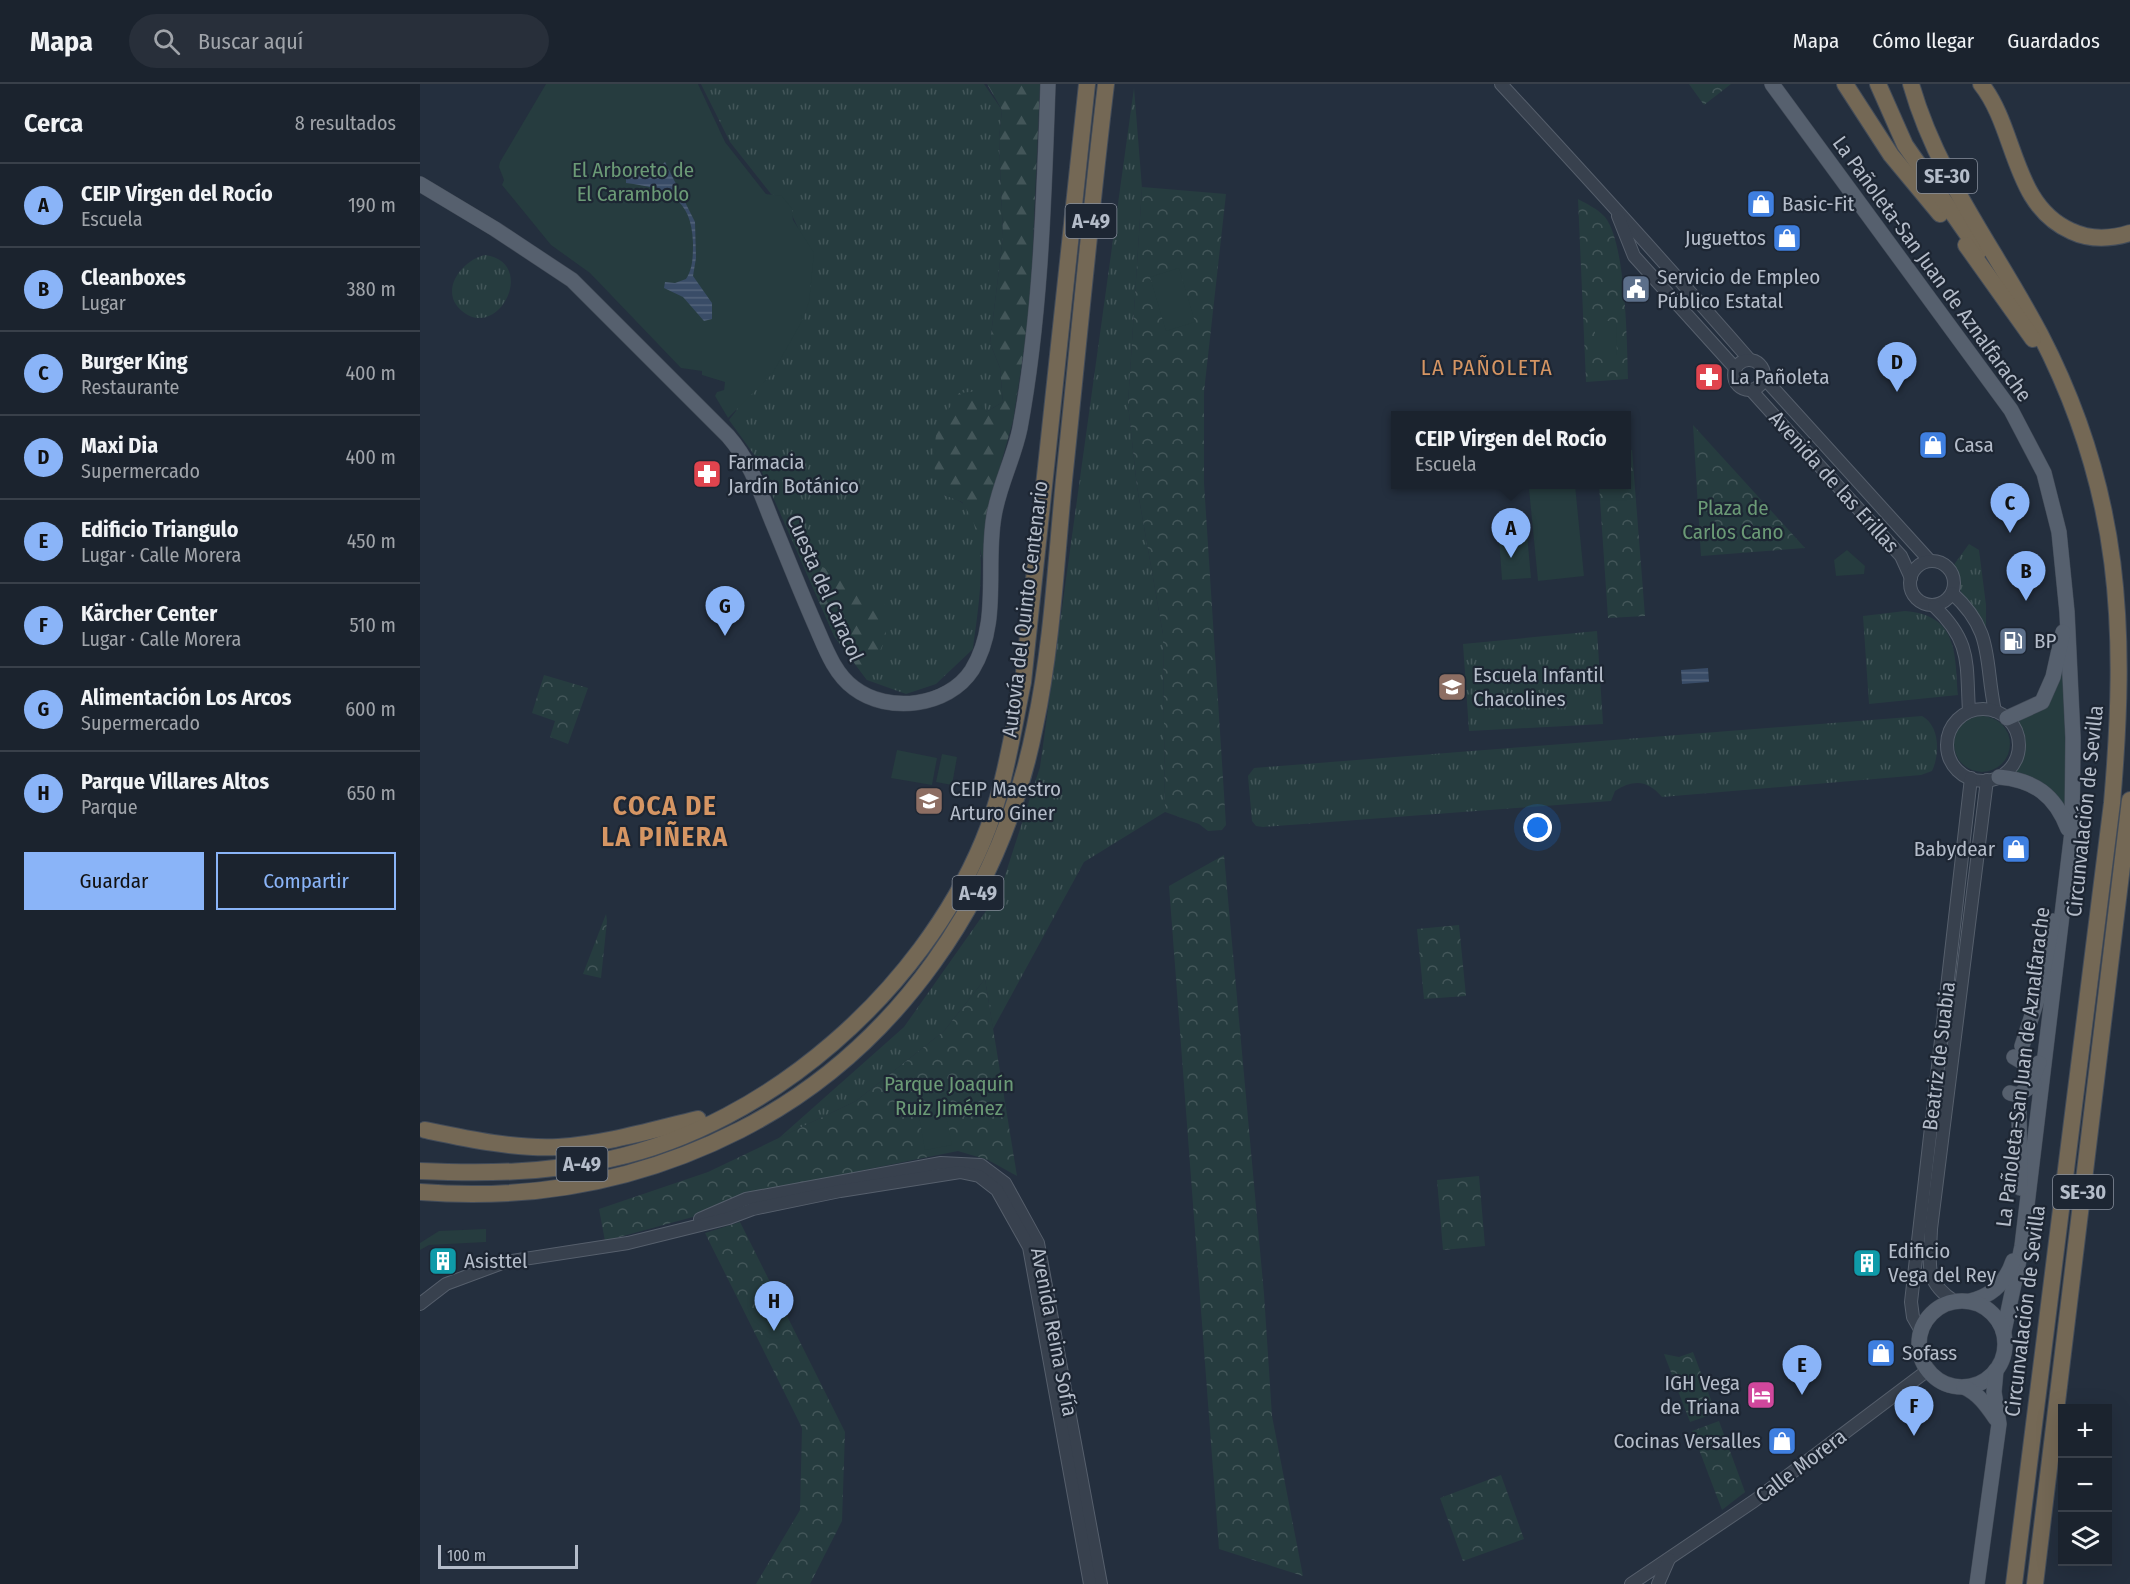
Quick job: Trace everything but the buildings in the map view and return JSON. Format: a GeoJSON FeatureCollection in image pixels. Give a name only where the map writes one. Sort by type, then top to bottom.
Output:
{"type":"FeatureCollection","features":[{"type":"Feature","properties":{"kind":"highway","name":"Autovía del Quinto Centenario"},"geometry":{"type":"LineString","coordinates":[[420,1171],[513,1173],[612,1159],[676,1137],[734,1111],[772,1089],[836,1042],[903,972],[949,907],[983,840],[1009,752],[1023,682],[1087,84]]}},
{"type":"Feature","properties":{"kind":"highway","name":"Autovía del Quinto Centenario"},"geometry":{"type":"LineString","coordinates":[[420,1192],[502,1194],[543,1191],[602,1181],[659,1166],[714,1143],[767,1116],[819,1081],[860,1046],[909,995],[946,947],[976,897],[1001,844],[1036,726],[1051,612],[1106,84]]}},
{"type":"Feature","properties":{"kind":"highway"},"geometry":{"type":"LineString","coordinates":[[1845,84],[1891,155],[1978,260],[2035,343]]}},
{"type":"Feature","properties":{"kind":"highway"},"geometry":{"type":"LineString","coordinates":[[1878,84],[1905,145],[1987,262],[2035,343],[2075,436],[2097,513],[2111,605],[2113,675],[2105,795],[2107,826]]}},
{"type":"Feature","properties":{"kind":"highway","name":"Circunvalación de Sevilla"},"geometry":{"type":"LineString","coordinates":[[1911,84],[1926,129],[1944,170],[2050,354],[2082,430],[2097,482],[2113,554],[2120,627],[2118,724],[2112,803],[2107,826],[2014,1584]]}},
{"type":"Feature","properties":{"kind":"highway"},"geometry":{"type":"LineString","coordinates":[[1981,84],[2003,122],[2026,186],[2045,213],[2061,226],[2079,235],[2106,238],[2130,233]]}},
{"type":"Feature","properties":{"kind":"highway","name":"Circunvalación de Sevilla"},"geometry":{"type":"LineString","coordinates":[[2035,1584],[2130,800]]}},
{"type":"Feature","properties":{"kind":"highway"},"geometry":{"type":"LineString","coordinates":[[425,1130],[474,1140],[556,1147],[639,1135],[734,1111]]}},
{"type":"Feature","properties":{"kind":"main road","name":"Cuesta del Caracol"},"geometry":{"type":"LineString","coordinates":[[420,184],[495,229],[572,280],[728,436],[743,453],[834,666],[845,681],[867,697],[886,703],[922,701],[958,686],[971,672],[985,641],[990,609],[993,518],[1000,487],[1019,431],[1032,337],[1045,196],[1048,84]]}},
{"type":"Feature","properties":{"kind":"main road","name":"La Pañoleta-San Juan de Aznalfarache"},"geometry":{"type":"LineString","coordinates":[[1772,84],[2011,410],[2044,473],[2059,532],[2067,612],[2073,738],[2070,858],[2022,1246],[2004,1332]]}},
{"type":"Feature","properties":{"kind":"main road"},"geometry":{"type":"LineString","coordinates":[[2001,715],[2042,702],[2053,677],[2067,612]]}},
{"type":"Feature","properties":{"kind":"main road"},"geometry":{"type":"LineString","coordinates":[[1993,778],[2020,779],[2041,789],[2059,807],[2068,829]]}},
{"type":"Feature","properties":{"kind":"main road","name":"La Pañoleta-San Juan de Aznalfarache"},"geometry":{"type":"LineString","coordinates":[[1970,1302],[1984,1298],[2004,1281],[2017,1249],[2033,1078],[2073,806]]}},
{"type":"Feature","properties":{"kind":"main road"},"geometry":{"type":"LineString","coordinates":[[2035,1134],[2031,1067],[2018,1052],[2037,1000],[2065,862]]}},
{"type":"Feature","properties":{"kind":"main road"},"geometry":{"type":"LineString","coordinates":[[2010,1093],[2018,1095],[2028,1088],[2038,1069],[2047,1008],[2053,991]]}},
{"type":"Feature","properties":{"kind":"main road"},"geometry":{"type":"LineString","coordinates":[[2019,1110],[2022,1149],[2020,1224]]}},
{"type":"Feature","properties":{"kind":"main road"},"geometry":{"type":"LineString","coordinates":[[1964,1387],[1985,1380],[1996,1370],[2004,1356],[2004,1332],[1991,1312],[1970,1302],[1954,1302],[1933,1313],[1921,1331],[1920,1352],[1928,1370],[1944,1382],[1973,1391],[1984,1402],[1999,1424]]}},
{"type":"Feature","properties":{"kind":"main road"},"geometry":{"type":"LineString","coordinates":[[1977,1584],[1999,1424],[1994,1392],[1996,1370]]}},
{"type":"Feature","properties":{"kind":"street"},"geometry":{"type":"LineString","coordinates":[[1501,84],[1617,212],[1643,237],[1749,359],[1763,367],[1764,378],[1760,386],[1751,390],[1742,389],[1736,383],[1735,368],[1634,256],[1617,212]]}},
{"type":"Feature","properties":{"kind":"street"},"geometry":{"type":"LineString","coordinates":[[1735,368],[1741,362],[1749,359]]}},
{"type":"Feature","properties":{"kind":"street","name":"Avenida de las Erillas"},"geometry":{"type":"LineString","coordinates":[[1764,378],[1930,561]]}},
{"type":"Feature","properties":{"kind":"street","name":"Avenida de las Erillas"},"geometry":{"type":"LineString","coordinates":[[1751,390],[1901,556],[1911,578]]}},
{"type":"Feature","properties":{"kind":"street"},"geometry":{"type":"LineString","coordinates":[[1934,606],[1945,602],[1953,593],[1954,579],[1951,572],[1941,563],[1930,561],[1918,567],[1911,578],[1915,597],[1923,603],[1934,606],[1953,624],[1966,653],[1969,711]]}},
{"type":"Feature","properties":{"kind":"street"},"geometry":{"type":"LineString","coordinates":[[1953,593],[1967,606],[1978,622],[1988,650],[1991,691],[2001,715],[2013,726],[2019,744],[2013,763],[1993,778],[1971,778],[1953,764],[1948,753],[1947,741],[1956,720],[1969,711],[1978,709],[2001,715]]}},
{"type":"Feature","properties":{"kind":"street","name":"Beatriz de Suabia"},"geometry":{"type":"LineString","coordinates":[[1921,1331],[1913,1317],[1911,1302],[1971,778]]}},
{"type":"Feature","properties":{"kind":"street","name":"Beatriz de Suabia"},"geometry":{"type":"LineString","coordinates":[[1954,1302],[1938,1291],[1930,1270],[1931,1229],[1993,778]]}},
{"type":"Feature","properties":{"kind":"street","name":"Avenida Reina Sofía"},"geometry":{"type":"LineString","coordinates":[[672,1231],[746,1199],[941,1163],[981,1165],[1005,1183],[1038,1243],[1101,1584]]}},
{"type":"Feature","properties":{"kind":"street","name":"Avenida Reina Sofía"},"geometry":{"type":"LineString","coordinates":[[420,1304],[446,1284],[505,1262],[628,1243],[729,1218],[753,1209],[840,1191],[960,1172],[978,1176],[998,1190],[1029,1247],[1090,1584]]}},
{"type":"Feature","properties":{"kind":"street","name":"Calle Morera"},"geometry":{"type":"LineString","coordinates":[[1631,1584],[1792,1473],[1928,1370]]}},
{"type":"Feature","properties":{"kind":"street"},"geometry":{"type":"LineString","coordinates":[[1658,1584],[1670,1558]]}},
{"type":"Feature","properties":{"kind":"green space","name":"El Arboreto de El Carambolo"},"geometry":{"type":"Polygon","coordinates":[[[546,84],[698,84],[725,142],[766,194],[782,196],[792,209],[793,220],[814,253],[809,302],[802,321],[772,374],[728,418],[715,396],[717,392],[724,390],[725,382],[702,375],[702,371],[681,368],[590,273],[551,245],[502,185],[504,180],[499,167],[500,162],[546,84]]]}},
{"type":"Feature","properties":{"kind":"green space"},"geometry":{"type":"Polygon","coordinates":[[[701,84],[984,84],[1002,110],[999,138],[1003,237],[990,343],[1000,368],[1003,402],[986,412],[944,495],[961,502],[971,514],[977,530],[981,571],[973,649],[936,684],[906,694],[867,680],[834,636],[755,456],[729,420],[736,411],[798,228],[792,215],[775,199],[730,142],[701,84]]]}},
{"type":"Feature","properties":{"kind":"green space"},"geometry":{"type":"Polygon","coordinates":[[[987,84],[1040,84],[1030,310],[1013,421],[987,513],[983,561],[973,520],[962,502],[944,495],[937,482],[933,459],[937,427],[959,393],[980,391],[986,412],[1003,402],[1000,368],[990,343],[1003,237],[999,138],[1002,110],[987,84]]]}},
{"type":"Feature","properties":{"kind":"green space"},"geometry":{"type":"Polygon","coordinates":[[[1689,84],[1731,84],[1704,105],[1689,84]]]}},
{"type":"Feature","properties":{"kind":"green space"},"geometry":{"type":"Polygon","coordinates":[[[1134,88],[1142,188],[1128,404],[1137,487],[1163,634],[1165,812],[1084,862],[993,1029],[985,979],[944,1031],[856,1101],[779,1138],[904,1027],[1000,891],[1040,767],[1134,88]]]}},
{"type":"Feature","properties":{"kind":"green space"},"geometry":{"type":"Polygon","coordinates":[[[1142,187],[1226,194],[1204,392],[1204,483],[1226,825],[1222,830],[1208,831],[1199,824],[1165,812],[1163,634],[1137,487],[1128,404],[1142,187]]]}},
{"type":"Feature","properties":{"kind":"green space"},"geometry":{"type":"Polygon","coordinates":[[[1578,199],[1605,217],[1612,230],[1617,248],[1624,294],[1628,379],[1586,382],[1578,199]]]}},
{"type":"Feature","properties":{"kind":"green space"},"geometry":{"type":"Polygon","coordinates":[[[485,255],[501,261],[509,271],[511,284],[500,309],[489,316],[476,318],[462,311],[455,303],[452,295],[453,286],[456,277],[468,263],[485,255]]]}},
{"type":"Feature","properties":{"kind":"green space"},"geometry":{"type":"Polygon","coordinates":[[[1179,268],[1195,322],[1166,331],[1150,277],[1179,268]]]}},
{"type":"Feature","properties":{"kind":"green space"},"geometry":{"type":"Polygon","coordinates":[[[1595,321],[1616,321],[1617,356],[1595,356],[1595,321]]]}},
{"type":"Feature","properties":{"kind":"green space","name":"Plaza de Carlos Cano"},"geometry":{"type":"Polygon","coordinates":[[[1693,425],[1805,548],[1701,556],[1693,425]]]}},
{"type":"Feature","properties":{"kind":"green space"},"geometry":{"type":"Polygon","coordinates":[[[1631,450],[1645,616],[1608,618],[1599,489],[1631,489],[1631,450]]]}},
{"type":"Feature","properties":{"kind":"green space"},"geometry":{"type":"Polygon","coordinates":[[[1529,489],[1575,489],[1584,576],[1538,581],[1529,489]]]}},
{"type":"Feature","properties":{"kind":"green space"},"geometry":{"type":"Polygon","coordinates":[[[1526,522],[1531,578],[1502,580],[1498,525],[1526,522]]]}},
{"type":"Feature","properties":{"kind":"green space"},"geometry":{"type":"Polygon","coordinates":[[[1969,544],[1979,550],[1986,605],[1986,631],[1960,590],[1958,574],[1953,566],[1969,544]]]}},
{"type":"Feature","properties":{"kind":"green space"},"geometry":{"type":"Polygon","coordinates":[[[1847,550],[1865,566],[1864,574],[1836,576],[1834,560],[1847,550]]]}},
{"type":"Feature","properties":{"kind":"green space"},"geometry":{"type":"Polygon","coordinates":[[[798,553],[884,602],[886,637],[867,680],[834,636],[798,553]]]}},
{"type":"Feature","properties":{"kind":"green space"},"geometry":{"type":"Polygon","coordinates":[[[1905,611],[1922,614],[1935,620],[1944,628],[1954,651],[1958,695],[1869,704],[1863,616],[1905,611]]]}},
{"type":"Feature","properties":{"kind":"green space"},"geometry":{"type":"Polygon","coordinates":[[[1597,631],[1603,724],[1469,731],[1463,644],[1597,631]]]}},
{"type":"Feature","properties":{"kind":"green space"},"geometry":{"type":"Polygon","coordinates":[[[2065,639],[2066,808],[2051,789],[2013,772],[2024,752],[2018,720],[2046,704],[2065,639]]]}},
{"type":"Feature","properties":{"kind":"green space"},"geometry":{"type":"Polygon","coordinates":[[[544,675],[588,688],[568,744],[550,737],[555,721],[532,713],[544,675]]]}},
{"type":"Feature","properties":{"kind":"green space"},"geometry":{"type":"Polygon","coordinates":[[[1922,716],[1932,726],[1937,749],[1932,771],[1921,775],[1662,797],[1646,784],[1634,783],[1615,791],[1611,801],[1263,827],[1256,826],[1252,821],[1248,776],[1254,768],[1922,716]]]}},
{"type":"Feature","properties":{"kind":"green space"},"geometry":{"type":"Polygon","coordinates":[[[1982,716],[1993,718],[2002,724],[2008,733],[2010,744],[2008,755],[2002,764],[1993,770],[1982,772],[1971,770],[1962,764],[1956,755],[1954,744],[1956,733],[1962,724],[1971,718],[1982,716]]]}},
{"type":"Feature","properties":{"kind":"green space"},"geometry":{"type":"Polygon","coordinates":[[[897,750],[937,758],[932,785],[891,778],[897,750]]]}},
{"type":"Feature","properties":{"kind":"green space"},"geometry":{"type":"Polygon","coordinates":[[[942,754],[957,757],[952,785],[936,782],[942,754]]]}},
{"type":"Feature","properties":{"kind":"green space"},"geometry":{"type":"Polygon","coordinates":[[[1224,855],[1264,1294],[1272,1416],[1303,1576],[1219,1549],[1169,886],[1224,855]]]}},
{"type":"Feature","properties":{"kind":"green space"},"geometry":{"type":"Polygon","coordinates":[[[606,914],[601,978],[583,974],[606,914]]]}},
{"type":"Feature","properties":{"kind":"green space"},"geometry":{"type":"Polygon","coordinates":[[[1459,925],[1466,996],[1424,999],[1417,929],[1459,925]]]}},
{"type":"Feature","properties":{"kind":"green space","name":"Parque Joaquín Ruiz Jiménez"},"geometry":{"type":"Polygon","coordinates":[[[985,979],[1017,1176],[988,1160],[958,1151],[864,1170],[605,1241],[599,1209],[708,1172],[856,1101],[944,1031],[985,979]]]}},
{"type":"Feature","properties":{"kind":"green space"},"geometry":{"type":"Polygon","coordinates":[[[950,1099],[951,1104],[944,1105],[952,1145],[925,1150],[917,1105],[950,1099]]]}},
{"type":"Feature","properties":{"kind":"green space"},"geometry":{"type":"Polygon","coordinates":[[[1479,1176],[1485,1246],[1443,1250],[1437,1180],[1479,1176]]]}},
{"type":"Feature","properties":{"kind":"green space"},"geometry":{"type":"Polygon","coordinates":[[[740,1222],[845,1432],[842,1521],[810,1584],[756,1584],[800,1510],[802,1428],[705,1233],[740,1222]]]}},
{"type":"Feature","properties":{"kind":"green space"},"geometry":{"type":"Polygon","coordinates":[[[486,1229],[486,1242],[429,1245],[420,1250],[420,1243],[439,1231],[486,1229]]]}},
{"type":"Feature","properties":{"kind":"green space"},"geometry":{"type":"Polygon","coordinates":[[[1693,1352],[1716,1413],[1690,1422],[1664,1354],[1679,1357],[1693,1352]]]}},
{"type":"Feature","properties":{"kind":"green space"},"geometry":{"type":"Polygon","coordinates":[[[1719,1421],[1745,1492],[1722,1510],[1692,1431],[1719,1421]]]}},
{"type":"Feature","properties":{"kind":"green space"},"geometry":{"type":"Polygon","coordinates":[[[1501,1475],[1524,1539],[1463,1561],[1440,1498],[1501,1475]]]}},
{"type":"Feature","properties":{"kind":"water"},"geometry":{"type":"Polygon","coordinates":[[[665,162],[695,222],[696,258],[693,276],[712,303],[712,319],[704,321],[683,297],[664,288],[665,282],[675,283],[686,279],[691,266],[692,228],[688,215],[674,198],[665,192],[626,183],[626,176],[651,172],[665,162]]]}},
{"type":"Feature","properties":{"kind":"water"},"geometry":{"type":"Polygon","coordinates":[[[1708,668],[1709,682],[1682,684],[1681,670],[1708,668]]]}},
{"type":"Feature","properties":{"kind":"place","name":"Basic-Fit"},"geometry":{"type":"Point","coordinates":[1761,204]}},
{"type":"Feature","properties":{"kind":"place","name":"Juguettos"},"geometry":{"type":"Point","coordinates":[1787,238]}},
{"type":"Feature","properties":{"kind":"place","name":"Servicio de Empleo Público Estatal"},"geometry":{"type":"Point","coordinates":[1636,289]}},
{"type":"Feature","properties":{"kind":"place","name":"La Pañoleta"},"geometry":{"type":"Point","coordinates":[1709,377]}},
{"type":"Feature","properties":{"kind":"place","name":"Maxi Dia"},"geometry":{"type":"Point","coordinates":[1897,392]}},
{"type":"Feature","properties":{"kind":"place","name":"Casa"},"geometry":{"type":"Point","coordinates":[1933,445]}},
{"type":"Feature","properties":{"kind":"place","name":"Farmacia Jardín Botánico"},"geometry":{"type":"Point","coordinates":[707,474]}},
{"type":"Feature","properties":{"kind":"place","name":"Burger King"},"geometry":{"type":"Point","coordinates":[2010,533]}},
{"type":"Feature","properties":{"kind":"place","name":"CEIP Virgen del Rocío"},"geometry":{"type":"Point","coordinates":[1511,558]}},
{"type":"Feature","properties":{"kind":"place","name":"Cleanboxes"},"geometry":{"type":"Point","coordinates":[2026,601]}},
{"type":"Feature","properties":{"kind":"place","name":"Alimentación Los Arcos"},"geometry":{"type":"Point","coordinates":[725,636]}},
{"type":"Feature","properties":{"kind":"place","name":"BP"},"geometry":{"type":"Point","coordinates":[2013,641]}},
{"type":"Feature","properties":{"kind":"place","name":"Escuela Infantil Chacolines"},"geometry":{"type":"Point","coordinates":[1452,687]}},
{"type":"Feature","properties":{"kind":"place","name":"CEIP Maestro Arturo Giner"},"geometry":{"type":"Point","coordinates":[929,801]}},
{"type":"Feature","properties":{"kind":"place","name":"Babydear"},"geometry":{"type":"Point","coordinates":[2016,849]}},
{"type":"Feature","properties":{"kind":"place","name":"Asisttel"},"geometry":{"type":"Point","coordinates":[443,1261]}},
{"type":"Feature","properties":{"kind":"place","name":"Edificio Vega del Rey"},"geometry":{"type":"Point","coordinates":[1867,1263]}},
{"type":"Feature","properties":{"kind":"place","name":"Parque Villares Altos"},"geometry":{"type":"Point","coordinates":[774,1331]}},
{"type":"Feature","properties":{"kind":"place","name":"Sofass"},"geometry":{"type":"Point","coordinates":[1881,1353]}},
{"type":"Feature","properties":{"kind":"place","name":"IGH Vega de Triana"},"geometry":{"type":"Point","coordinates":[1761,1395]}},
{"type":"Feature","properties":{"kind":"place","name":"Edificio Triangulo"},"geometry":{"type":"Point","coordinates":[1802,1395]}},
{"type":"Feature","properties":{"kind":"place","name":"Kärcher Center"},"geometry":{"type":"Point","coordinates":[1914,1436]}},
{"type":"Feature","properties":{"kind":"place","name":"Cocinas Versalles"},"geometry":{"type":"Point","coordinates":[1782,1441]}},
{"type":"Feature","properties":{"kind":"district","name":"LA PAÑOLETA"},"geometry":{"type":"Point","coordinates":[1487,367]}},
{"type":"Feature","properties":{"kind":"district","name":"COCA DE LA PIÑERA"},"geometry":{"type":"Point","coordinates":[665,822]}}]}
